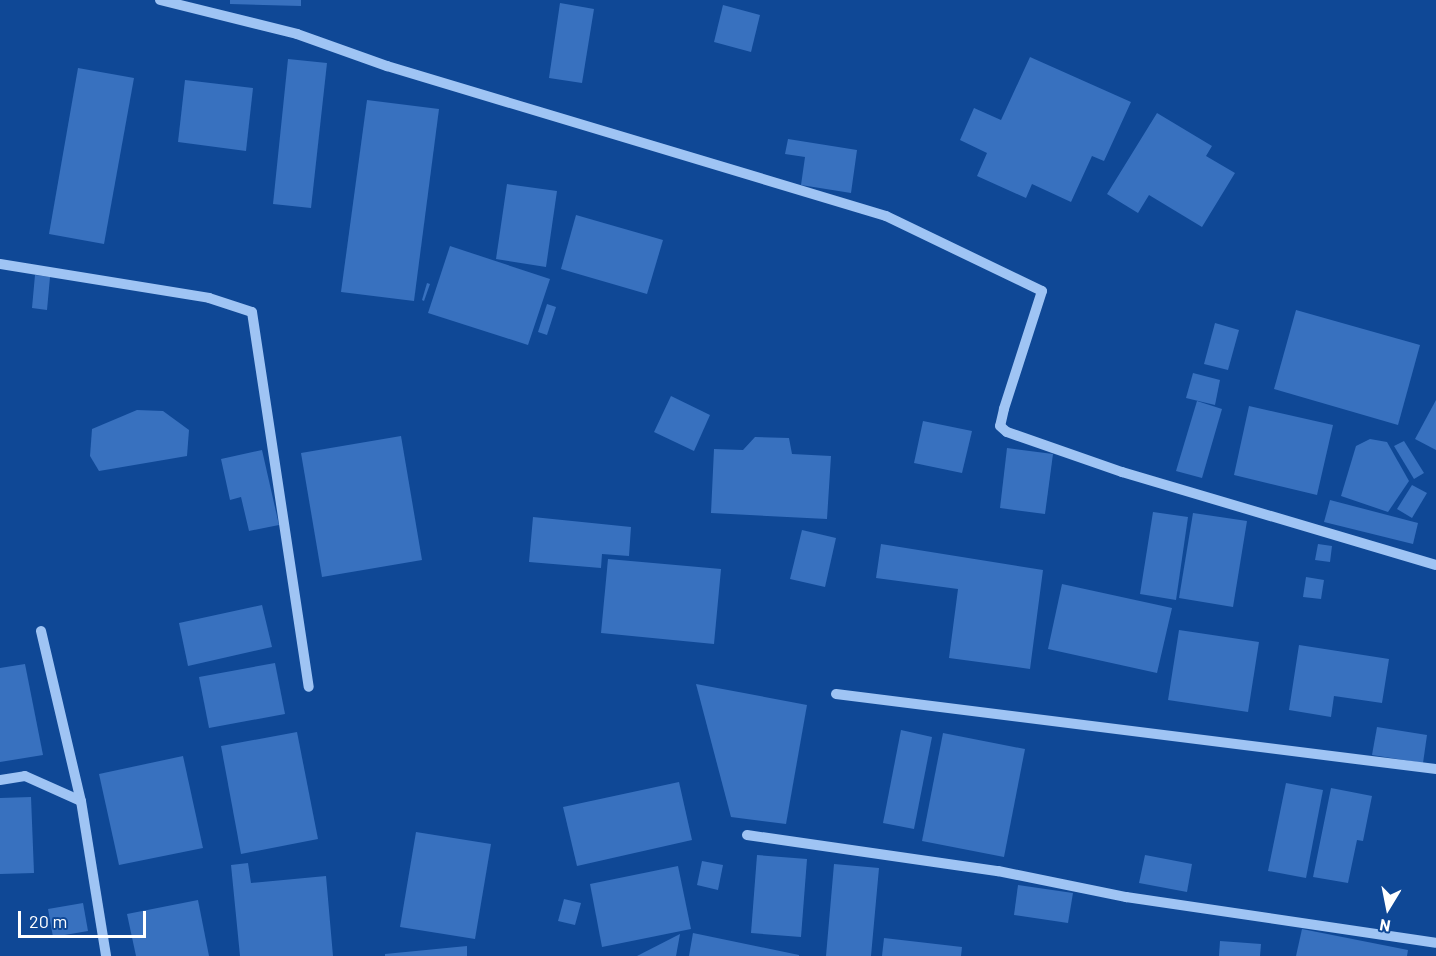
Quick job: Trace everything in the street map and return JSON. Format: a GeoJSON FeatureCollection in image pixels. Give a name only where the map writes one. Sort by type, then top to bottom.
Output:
{"type":"FeatureCollection","features":[{"type":"Feature","properties":{"kind":"street"},"geometry":{"type":"LineString","coordinates":[[160,0],[297,34],[387,66],[886,216],[1042,291],[1004,409],[1000,426],[1007,432],[1133,476],[1436,565]]}},
{"type":"Feature","properties":{"kind":"street"},"geometry":{"type":"LineString","coordinates":[[0,264],[209,298],[252,312],[309,687]]}},
{"type":"Feature","properties":{"kind":"street"},"geometry":{"type":"LineString","coordinates":[[41,631],[81,801],[106,956]]}},
{"type":"Feature","properties":{"kind":"street"},"geometry":{"type":"LineString","coordinates":[[836,694],[1436,769]]}},
{"type":"Feature","properties":{"kind":"street"},"geometry":{"type":"LineString","coordinates":[[0,780],[25,776],[81,801]]}},
{"type":"Feature","properties":{"kind":"street"},"geometry":{"type":"LineString","coordinates":[[747,835],[998,871],[1126,897],[1436,943]]}},
{"type":"Feature","properties":{"kind":"building"},"geometry":{"type":"Polygon","coordinates":[[[230,0],[301,0],[301,6],[230,4],[230,0]]]}},
{"type":"Feature","properties":{"kind":"building"},"geometry":{"type":"Polygon","coordinates":[[[560,3],[594,9],[582,83],[549,78],[560,3]]]}},
{"type":"Feature","properties":{"kind":"building"},"geometry":{"type":"Polygon","coordinates":[[[723,5],[760,15],[751,52],[714,42],[723,5]]]}},
{"type":"Feature","properties":{"kind":"building"},"geometry":{"type":"Polygon","coordinates":[[[1030,57],[1131,102],[1104,161],[1092,156],[1071,202],[1032,184],[1026,198],[977,176],[987,153],[960,140],[974,108],[1001,120],[1030,57]]]}},
{"type":"Feature","properties":{"kind":"building"},"geometry":{"type":"Polygon","coordinates":[[[288,59],[327,63],[311,208],[273,204],[288,59]]]}},
{"type":"Feature","properties":{"kind":"building"},"geometry":{"type":"Polygon","coordinates":[[[78,68],[134,78],[104,244],[49,234],[78,68]]]}},
{"type":"Feature","properties":{"kind":"building"},"geometry":{"type":"Polygon","coordinates":[[[185,80],[253,88],[246,151],[178,142],[185,80]]]}},
{"type":"Feature","properties":{"kind":"building"},"geometry":{"type":"Polygon","coordinates":[[[367,100],[439,109],[414,301],[341,292],[367,100]]]}},
{"type":"Feature","properties":{"kind":"building"},"geometry":{"type":"Polygon","coordinates":[[[1157,113],[1212,146],[1206,156],[1235,173],[1202,227],[1149,195],[1138,213],[1107,194],[1157,113]]]}},
{"type":"Feature","properties":{"kind":"building"},"geometry":{"type":"Polygon","coordinates":[[[788,139],[857,150],[851,193],[801,185],[805,157],[785,154],[788,139]]]}},
{"type":"Feature","properties":{"kind":"building"},"geometry":{"type":"Polygon","coordinates":[[[507,184],[557,191],[546,267],[496,259],[507,184]]]}},
{"type":"Feature","properties":{"kind":"building"},"geometry":{"type":"Polygon","coordinates":[[[576,215],[663,240],[647,294],[561,269],[576,215]]]}},
{"type":"Feature","properties":{"kind":"building"},"geometry":{"type":"Polygon","coordinates":[[[450,246],[550,279],[528,345],[428,313],[450,246]]]}},
{"type":"Feature","properties":{"kind":"building"},"geometry":{"type":"Polygon","coordinates":[[[35,275],[50,277],[47,310],[32,308],[35,275]]]}},
{"type":"Feature","properties":{"kind":"building"},"geometry":{"type":"Polygon","coordinates":[[[427,283],[430,284],[424,301],[422,300],[427,283]]]}},
{"type":"Feature","properties":{"kind":"building"},"geometry":{"type":"Polygon","coordinates":[[[547,304],[556,307],[547,335],[538,332],[547,304]]]}},
{"type":"Feature","properties":{"kind":"building"},"geometry":{"type":"Polygon","coordinates":[[[1296,310],[1420,345],[1398,425],[1274,389],[1296,310]]]}},
{"type":"Feature","properties":{"kind":"building"},"geometry":{"type":"Polygon","coordinates":[[[1215,323],[1239,330],[1228,370],[1204,364],[1215,323]]]}},
{"type":"Feature","properties":{"kind":"building"},"geometry":{"type":"Polygon","coordinates":[[[1193,373],[1220,380],[1215,405],[1186,398],[1193,373]]]}},
{"type":"Feature","properties":{"kind":"building"},"geometry":{"type":"Polygon","coordinates":[[[671,396],[710,415],[694,451],[654,432],[671,396]]]}},
{"type":"Feature","properties":{"kind":"building"},"geometry":{"type":"Polygon","coordinates":[[[1436,400],[1436,450],[1415,439],[1436,400]]]}},
{"type":"Feature","properties":{"kind":"building"},"geometry":{"type":"Polygon","coordinates":[[[1197,401],[1222,409],[1202,478],[1176,471],[1197,401]]]}},
{"type":"Feature","properties":{"kind":"building"},"geometry":{"type":"Polygon","coordinates":[[[1249,406],[1333,425],[1317,495],[1234,475],[1249,406]]]}},
{"type":"Feature","properties":{"kind":"building"},"geometry":{"type":"Polygon","coordinates":[[[137,410],[163,411],[189,430],[187,456],[99,471],[90,456],[92,429],[137,410]]]}},
{"type":"Feature","properties":{"kind":"building"},"geometry":{"type":"Polygon","coordinates":[[[923,421],[972,431],[962,473],[914,463],[923,421]]]}},
{"type":"Feature","properties":{"kind":"building"},"geometry":{"type":"Polygon","coordinates":[[[401,436],[422,560],[322,577],[301,453],[401,436]]]}},
{"type":"Feature","properties":{"kind":"building"},"geometry":{"type":"Polygon","coordinates":[[[755,437],[789,438],[792,454],[831,456],[827,519],[711,513],[714,449],[743,450],[755,437]]]}},
{"type":"Feature","properties":{"kind":"building"},"geometry":{"type":"Polygon","coordinates":[[[1370,439],[1387,442],[1409,481],[1388,512],[1341,496],[1356,446],[1370,439]]]}},
{"type":"Feature","properties":{"kind":"building"},"geometry":{"type":"Polygon","coordinates":[[[1404,441],[1424,473],[1414,479],[1394,446],[1404,441]]]}},
{"type":"Feature","properties":{"kind":"building"},"geometry":{"type":"Polygon","coordinates":[[[1007,448],[1053,454],[1045,514],[1000,508],[1007,448]]]}},
{"type":"Feature","properties":{"kind":"building"},"geometry":{"type":"Polygon","coordinates":[[[262,450],[279,525],[249,531],[241,497],[230,500],[221,459],[262,450]]]}},
{"type":"Feature","properties":{"kind":"building"},"geometry":{"type":"Polygon","coordinates":[[[1412,485],[1427,493],[1412,518],[1397,509],[1412,485]]]}},
{"type":"Feature","properties":{"kind":"building"},"geometry":{"type":"Polygon","coordinates":[[[1330,500],[1418,523],[1413,544],[1324,522],[1330,500]]]}},
{"type":"Feature","properties":{"kind":"building"},"geometry":{"type":"Polygon","coordinates":[[[1153,512],[1188,517],[1176,600],[1140,594],[1153,512]]]}},
{"type":"Feature","properties":{"kind":"building"},"geometry":{"type":"Polygon","coordinates":[[[1193,513],[1247,521],[1233,607],[1179,598],[1193,513]]]}},
{"type":"Feature","properties":{"kind":"building"},"geometry":{"type":"Polygon","coordinates":[[[533,517],[631,527],[629,556],[602,554],[601,568],[529,562],[533,517]]]}},
{"type":"Feature","properties":{"kind":"building"},"geometry":{"type":"Polygon","coordinates":[[[802,530],[836,538],[825,587],[790,579],[802,530]]]}},
{"type":"Feature","properties":{"kind":"building"},"geometry":{"type":"Polygon","coordinates":[[[881,544],[1043,570],[1030,669],[949,658],[958,589],[876,578],[881,544]]]}},
{"type":"Feature","properties":{"kind":"building"},"geometry":{"type":"Polygon","coordinates":[[[1318,544],[1332,546],[1330,562],[1315,560],[1318,544]]]}},
{"type":"Feature","properties":{"kind":"building"},"geometry":{"type":"Polygon","coordinates":[[[608,559],[721,569],[714,644],[601,633],[608,559]]]}},
{"type":"Feature","properties":{"kind":"building"},"geometry":{"type":"Polygon","coordinates":[[[1306,577],[1324,580],[1321,599],[1303,597],[1306,577]]]}},
{"type":"Feature","properties":{"kind":"building"},"geometry":{"type":"Polygon","coordinates":[[[1062,584],[1172,608],[1157,673],[1048,649],[1062,584]]]}},
{"type":"Feature","properties":{"kind":"building"},"geometry":{"type":"Polygon","coordinates":[[[262,605],[272,647],[188,666],[179,623],[262,605]]]}},
{"type":"Feature","properties":{"kind":"building"},"geometry":{"type":"Polygon","coordinates":[[[1179,630],[1259,642],[1248,712],[1168,700],[1179,630]]]}},
{"type":"Feature","properties":{"kind":"building"},"geometry":{"type":"Polygon","coordinates":[[[1299,645],[1389,659],[1382,703],[1334,696],[1331,717],[1289,710],[1299,645]]]}},
{"type":"Feature","properties":{"kind":"building"},"geometry":{"type":"Polygon","coordinates":[[[275,663],[285,714],[209,728],[199,677],[275,663]]]}},
{"type":"Feature","properties":{"kind":"building"},"geometry":{"type":"Polygon","coordinates":[[[25,664],[43,755],[0,762],[0,668],[25,664]]]}},
{"type":"Feature","properties":{"kind":"building"},"geometry":{"type":"Polygon","coordinates":[[[696,684],[807,705],[786,824],[731,817],[696,684]]]}},
{"type":"Feature","properties":{"kind":"building"},"geometry":{"type":"Polygon","coordinates":[[[1377,727],[1427,735],[1423,763],[1372,755],[1377,727]]]}},
{"type":"Feature","properties":{"kind":"building"},"geometry":{"type":"Polygon","coordinates":[[[901,730],[932,737],[914,829],[883,823],[901,730]]]}},
{"type":"Feature","properties":{"kind":"building"},"geometry":{"type":"Polygon","coordinates":[[[297,732],[318,839],[241,854],[221,746],[297,732]]]}},
{"type":"Feature","properties":{"kind":"building"},"geometry":{"type":"Polygon","coordinates":[[[943,733],[1025,749],[1004,857],[922,841],[943,733]]]}},
{"type":"Feature","properties":{"kind":"building"},"geometry":{"type":"Polygon","coordinates":[[[183,756],[203,848],[119,865],[99,774],[183,756]]]}},
{"type":"Feature","properties":{"kind":"building"},"geometry":{"type":"Polygon","coordinates":[[[679,782],[692,840],[577,866],[563,807],[679,782]]]}},
{"type":"Feature","properties":{"kind":"building"},"geometry":{"type":"Polygon","coordinates":[[[1286,783],[1323,790],[1306,878],[1268,871],[1286,783]]]}},
{"type":"Feature","properties":{"kind":"building"},"geometry":{"type":"Polygon","coordinates":[[[1331,788],[1372,796],[1363,841],[1357,840],[1348,883],[1313,877],[1331,788]]]}},
{"type":"Feature","properties":{"kind":"building"},"geometry":{"type":"Polygon","coordinates":[[[31,797],[34,873],[0,874],[0,798],[31,797]]]}},
{"type":"Feature","properties":{"kind":"building"},"geometry":{"type":"Polygon","coordinates":[[[416,832],[491,844],[475,939],[400,927],[416,832]]]}},
{"type":"Feature","properties":{"kind":"building"},"geometry":{"type":"Polygon","coordinates":[[[757,855],[807,859],[801,937],[751,933],[757,855]]]}},
{"type":"Feature","properties":{"kind":"building"},"geometry":{"type":"Polygon","coordinates":[[[1145,855],[1192,864],[1187,892],[1139,883],[1145,855]]]}},
{"type":"Feature","properties":{"kind":"building"},"geometry":{"type":"Polygon","coordinates":[[[702,861],[723,865],[718,890],[697,885],[702,861]]]}},
{"type":"Feature","properties":{"kind":"building"},"geometry":{"type":"Polygon","coordinates":[[[248,863],[251,883],[326,876],[333,956],[240,956],[231,865],[248,863]]]}},
{"type":"Feature","properties":{"kind":"building"},"geometry":{"type":"Polygon","coordinates":[[[834,864],[879,868],[871,956],[826,956],[834,864]]]}},
{"type":"Feature","properties":{"kind":"building"},"geometry":{"type":"Polygon","coordinates":[[[678,866],[691,929],[602,947],[590,884],[678,866]]]}},
{"type":"Feature","properties":{"kind":"building"},"geometry":{"type":"Polygon","coordinates":[[[1018,885],[1073,893],[1068,923],[1014,915],[1018,885]]]}},
{"type":"Feature","properties":{"kind":"building"},"geometry":{"type":"Polygon","coordinates":[[[564,899],[581,903],[575,925],[558,921],[564,899]]]}},
{"type":"Feature","properties":{"kind":"building"},"geometry":{"type":"Polygon","coordinates":[[[198,900],[209,956],[136,956],[127,914],[198,900]]]}},
{"type":"Feature","properties":{"kind":"building"},"geometry":{"type":"Polygon","coordinates":[[[83,903],[88,931],[53,937],[48,909],[83,903]]]}},
{"type":"Feature","properties":{"kind":"building"},"geometry":{"type":"Polygon","coordinates":[[[1302,929],[1408,950],[1407,956],[1296,956],[1302,929]]]}},
{"type":"Feature","properties":{"kind":"building"},"geometry":{"type":"Polygon","coordinates":[[[693,933],[799,955],[799,956],[689,956],[693,933]]]}},
{"type":"Feature","properties":{"kind":"building"},"geometry":{"type":"Polygon","coordinates":[[[680,934],[676,956],[637,956],[680,934]]]}},
{"type":"Feature","properties":{"kind":"building"},"geometry":{"type":"Polygon","coordinates":[[[884,938],[962,947],[961,956],[882,956],[884,938]]]}},
{"type":"Feature","properties":{"kind":"building"},"geometry":{"type":"Polygon","coordinates":[[[1220,941],[1261,944],[1260,956],[1219,956],[1220,941]]]}},
{"type":"Feature","properties":{"kind":"building"},"geometry":{"type":"Polygon","coordinates":[[[467,946],[467,956],[385,956],[385,954],[467,946]]]}}]}
